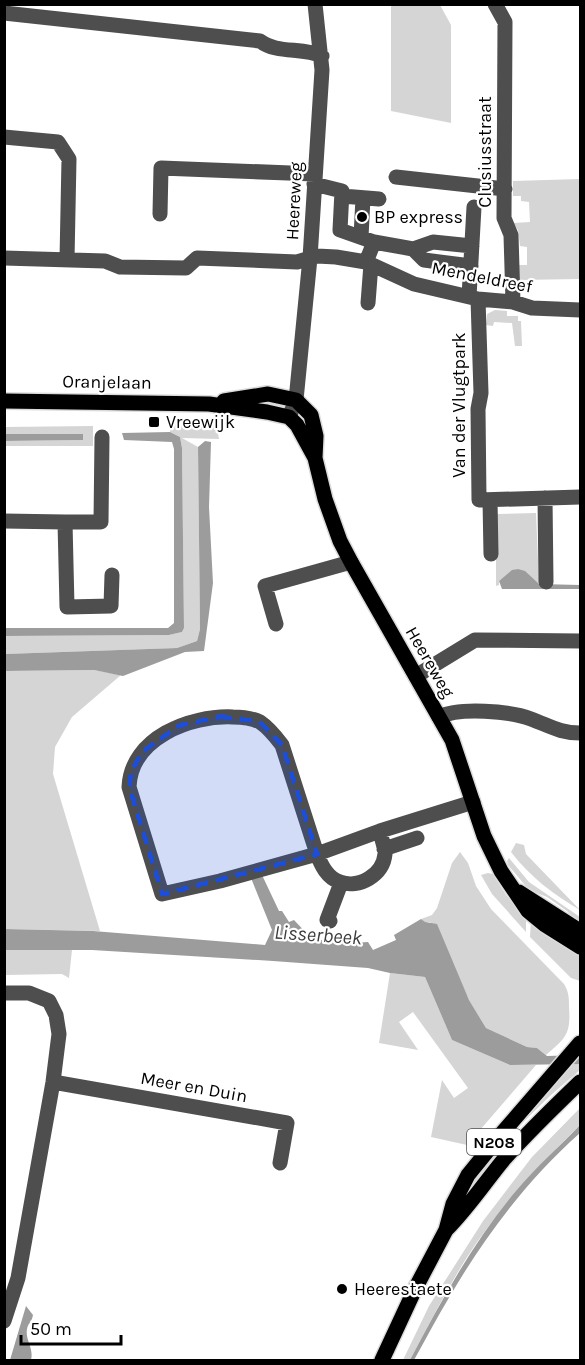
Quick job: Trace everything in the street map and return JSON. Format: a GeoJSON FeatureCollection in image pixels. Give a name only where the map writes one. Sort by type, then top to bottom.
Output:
{"type":"FeatureCollection","features":[{"type":"Feature","properties":{"kind":"main road","name":"Oranjelaan"},"geometry":{"type":"LineString","coordinates":[[209,404],[268,394],[296,399]]}},
{"type":"Feature","properties":{"kind":"main road","name":"Heereweg"},"geometry":{"type":"LineString","coordinates":[[296,399],[311,415],[316,436],[315,458]]}},
{"type":"Feature","properties":{"kind":"main road","name":"Oranjelaan"},"geometry":{"type":"LineString","coordinates":[[4,401],[209,404],[289,417]]}},
{"type":"Feature","properties":{"kind":"main road","name":"Heereweg"},"geometry":{"type":"LineString","coordinates":[[289,417],[297,425],[315,458],[340,541],[452,740],[490,849],[528,911],[544,925],[580,947]]}},
{"type":"Feature","properties":{"kind":"main road","name":"Heereweg"},"geometry":{"type":"LineString","coordinates":[[512,886],[580,931]]}},
{"type":"Feature","properties":{"kind":"main road","name":"N208"},"geometry":{"type":"LineString","coordinates":[[382,1360],[446,1230],[453,1204],[468,1175],[571,1054]]}},
{"type":"Feature","properties":{"kind":"main road","name":"N208"},"geometry":{"type":"LineString","coordinates":[[446,1230],[464,1212],[503,1161],[543,1116],[580,1082]]}},
{"type":"Feature","properties":{"kind":"street","name":"Heereweg"},"geometry":{"type":"LineString","coordinates":[[289,417],[296,399],[310,258],[322,56],[315,4]]}},
{"type":"Feature","properties":{"kind":"street","name":"Clusiusstraat"},"geometry":{"type":"LineString","coordinates":[[495,4],[505,22],[504,218],[511,235],[513,302]]}},
{"type":"Feature","properties":{"kind":"street"},"geometry":{"type":"LineString","coordinates":[[4,14],[260,40],[267,47],[314,52],[322,56]]}},
{"type":"Feature","properties":{"kind":"street"},"geometry":{"type":"LineString","coordinates":[[4,137],[58,142],[69,159],[67,260]]}},
{"type":"Feature","properties":{"kind":"street"},"geometry":{"type":"LineString","coordinates":[[160,214],[161,168],[314,179],[342,191],[340,230],[368,240],[413,249],[433,242],[472,246]]}},
{"type":"Feature","properties":{"kind":"street"},"geometry":{"type":"LineString","coordinates":[[396,177],[505,189]]}},
{"type":"Feature","properties":{"kind":"street"},"geometry":{"type":"LineString","coordinates":[[342,196],[379,199]]}},
{"type":"Feature","properties":{"kind":"street"},"geometry":{"type":"LineString","coordinates":[[363,198],[368,240],[368,303]]}},
{"type":"Feature","properties":{"kind":"street"},"geometry":{"type":"LineString","coordinates":[[473,298],[471,266],[474,207]]}},
{"type":"Feature","properties":{"kind":"street"},"geometry":{"type":"LineString","coordinates":[[413,249],[424,260],[471,266]]}},
{"type":"Feature","properties":{"kind":"street","name":"Mendeldreef"},"geometry":{"type":"LineString","coordinates":[[310,258],[336,256],[368,263],[414,284],[473,298],[513,302],[532,308],[580,310]]}},
{"type":"Feature","properties":{"kind":"street"},"geometry":{"type":"LineString","coordinates":[[4,258],[105,261],[120,267],[186,268],[197,258],[297,261],[310,258]]}},
{"type":"Feature","properties":{"kind":"street","name":"Van der Vlugtpark"},"geometry":{"type":"LineString","coordinates":[[473,298],[481,393],[478,409],[479,501],[490,500]]}},
{"type":"Feature","properties":{"kind":"street"},"geometry":{"type":"LineString","coordinates":[[4,521],[101,522],[102,436]]}},
{"type":"Feature","properties":{"kind":"street"},"geometry":{"type":"LineString","coordinates":[[491,554],[490,500],[580,497]]}},
{"type":"Feature","properties":{"kind":"street"},"geometry":{"type":"LineString","coordinates":[[545,498],[546,582]]}},
{"type":"Feature","properties":{"kind":"street"},"geometry":{"type":"LineString","coordinates":[[65,522],[67,608],[111,606],[112,575]]}},
{"type":"Feature","properties":{"kind":"street"},"geometry":{"type":"LineString","coordinates":[[276,624],[265,586],[351,562]]}},
{"type":"Feature","properties":{"kind":"street"},"geometry":{"type":"LineString","coordinates":[[417,676],[475,640],[580,641]]}},
{"type":"Feature","properties":{"kind":"street"},"geometry":{"type":"LineString","coordinates":[[439,717],[449,712],[511,715],[530,718],[566,733],[580,733]]}},
{"type":"Feature","properties":{"kind":"street"},"geometry":{"type":"LineString","coordinates":[[380,831],[384,849],[383,861],[369,879],[357,884],[341,883],[327,873],[317,854],[282,745],[273,733],[259,721],[242,717],[220,716],[179,725],[142,752],[131,771],[129,787],[162,894],[220,881],[317,854],[380,831],[473,802]]}},
{"type":"Feature","properties":{"kind":"street"},"geometry":{"type":"LineString","coordinates":[[384,849],[417,838]]}},
{"type":"Feature","properties":{"kind":"street"},"geometry":{"type":"LineString","coordinates":[[330,921],[327,920],[341,883]]}},
{"type":"Feature","properties":{"kind":"street"},"geometry":{"type":"LineString","coordinates":[[4,993],[29,993],[49,1001],[56,1015],[59,1034],[53,1082],[18,1278],[5,1316]]}},
{"type":"Feature","properties":{"kind":"street","name":"Meer en Duin"},"geometry":{"type":"LineString","coordinates":[[53,1082],[287,1123],[280,1163]]}},
{"type":"Feature","properties":{"kind":"highlighted area"},"geometry":{"type":"Polygon","coordinates":[[[220,716],[259,721],[282,745],[317,854],[162,894],[129,787],[131,771],[142,751],[179,725],[220,716]]]}},
{"type":"Feature","properties":{"kind":"shaded area"},"geometry":{"type":"Polygon","coordinates":[[[391,5],[440,5],[451,25],[451,123],[391,111],[391,5]]]}},
{"type":"Feature","properties":{"kind":"shaded area"},"geometry":{"type":"Polygon","coordinates":[[[580,179],[580,279],[519,280],[518,265],[527,265],[527,247],[520,246],[518,230],[513,223],[530,222],[529,202],[521,201],[521,196],[513,196],[513,181],[580,179]]]}},
{"type":"Feature","properties":{"kind":"shaded area"},"geometry":{"type":"Polygon","coordinates":[[[495,310],[507,311],[507,316],[518,316],[518,321],[521,321],[522,346],[515,346],[512,323],[494,322],[493,326],[486,325],[487,314],[495,310]]]}},
{"type":"Feature","properties":{"kind":"shaded area"},"geometry":{"type":"Polygon","coordinates":[[[215,418],[219,439],[182,438],[198,447],[200,629],[197,641],[177,648],[5,654],[4,636],[169,635],[182,632],[184,628],[182,448],[180,437],[170,432],[171,422],[215,418]]]}},
{"type":"Feature","properties":{"kind":"shaded area"},"geometry":{"type":"Polygon","coordinates":[[[93,426],[93,446],[5,446],[5,441],[83,440],[83,434],[5,434],[4,427],[93,426]]]}},
{"type":"Feature","properties":{"kind":"shaded area"},"geometry":{"type":"Polygon","coordinates":[[[170,432],[180,437],[182,448],[184,628],[182,632],[169,635],[5,636],[5,628],[168,628],[174,623],[174,449],[172,442],[124,440],[122,433],[170,432]]]}},
{"type":"Feature","properties":{"kind":"shaded area"},"geometry":{"type":"Polygon","coordinates":[[[5,434],[83,434],[83,440],[5,441],[5,434]]]}},
{"type":"Feature","properties":{"kind":"shaded area"},"geometry":{"type":"Polygon","coordinates":[[[205,441],[211,442],[209,507],[213,583],[204,651],[185,652],[123,676],[94,670],[5,671],[5,654],[177,648],[197,641],[200,629],[198,447],[205,441]]]}},
{"type":"Feature","properties":{"kind":"shaded area"},"geometry":{"type":"Polygon","coordinates":[[[536,513],[539,584],[518,569],[499,581],[499,585],[496,586],[496,514],[536,513]]]}},
{"type":"Feature","properties":{"kind":"shaded area"},"geometry":{"type":"Polygon","coordinates":[[[512,570],[525,571],[539,584],[580,585],[580,589],[502,589],[499,581],[512,570]]]}},
{"type":"Feature","properties":{"kind":"shaded area"},"geometry":{"type":"Polygon","coordinates":[[[94,670],[121,675],[72,717],[55,747],[53,774],[100,931],[5,929],[4,671],[94,670]]]}},
{"type":"Feature","properties":{"kind":"shaded area"},"geometry":{"type":"Polygon","coordinates":[[[516,843],[524,845],[526,854],[580,910],[551,891],[526,869],[511,852],[516,843]]]}},
{"type":"Feature","properties":{"kind":"shaded area"},"geometry":{"type":"Polygon","coordinates":[[[460,852],[468,863],[476,886],[491,909],[564,984],[567,990],[568,1030],[563,1039],[546,1055],[537,1048],[527,1047],[486,1028],[469,1000],[430,922],[425,923],[421,919],[432,915],[437,908],[452,863],[460,852]]]}},
{"type":"Feature","properties":{"kind":"shaded area"},"geometry":{"type":"Polygon","coordinates":[[[509,858],[529,882],[580,917],[580,925],[567,911],[547,897],[529,890],[508,865],[509,858]]]}},
{"type":"Feature","properties":{"kind":"shaded area"},"geometry":{"type":"Polygon","coordinates":[[[493,874],[506,895],[526,916],[526,932],[492,894],[481,875],[493,874]]]}},
{"type":"Feature","properties":{"kind":"shaded area"},"geometry":{"type":"Polygon","coordinates":[[[262,875],[279,911],[282,911],[289,922],[294,920],[312,939],[353,943],[368,942],[373,950],[396,940],[394,935],[421,919],[437,924],[469,1000],[486,1028],[527,1047],[537,1048],[547,1056],[580,1055],[580,1064],[510,1065],[452,1040],[425,977],[368,968],[273,961],[92,950],[5,950],[5,929],[93,931],[265,945],[272,930],[251,878],[262,875]]]}},
{"type":"Feature","properties":{"kind":"shaded area"},"geometry":{"type":"Polygon","coordinates":[[[531,919],[580,953],[580,981],[571,978],[530,937],[531,919]]]}},
{"type":"Feature","properties":{"kind":"shaded area"},"geometry":{"type":"Polygon","coordinates":[[[4,950],[72,950],[69,978],[62,974],[5,975],[4,950]]]}},
{"type":"Feature","properties":{"kind":"shaded area"},"geometry":{"type":"Polygon","coordinates":[[[390,973],[425,977],[452,1040],[510,1065],[536,1065],[467,1145],[431,1137],[442,1080],[454,1098],[468,1088],[413,1012],[399,1022],[418,1050],[379,1043],[390,973]]]}},
{"type":"Feature","properties":{"kind":"shaded area"},"geometry":{"type":"Polygon","coordinates":[[[580,1050],[580,1070],[509,1136],[501,1145],[488,1172],[460,1210],[455,1207],[474,1175],[580,1050]]]}},
{"type":"Feature","properties":{"kind":"shaded area"},"geometry":{"type":"Polygon","coordinates":[[[580,1108],[580,1125],[528,1179],[491,1223],[461,1267],[410,1360],[403,1360],[429,1306],[483,1221],[532,1157],[580,1108]]]}},
{"type":"Feature","properties":{"kind":"shaded area"},"geometry":{"type":"Polygon","coordinates":[[[580,1125],[580,1133],[525,1189],[493,1230],[464,1274],[414,1360],[410,1360],[446,1294],[500,1210],[580,1125]]]}},
{"type":"Feature","properties":{"kind":"shaded area"},"geometry":{"type":"Polygon","coordinates":[[[26,1306],[33,1315],[27,1333],[31,1360],[10,1360],[26,1306]]]}},
{"type":"Feature","properties":{"kind":"place","name":"BP express"},"geometry":{"type":"Point","coordinates":[362,217]}},
{"type":"Feature","properties":{"kind":"place","name":"Vreewijk"},"geometry":{"type":"Point","coordinates":[154,422]}},
{"type":"Feature","properties":{"kind":"place","name":"Heerestaete"},"geometry":{"type":"Point","coordinates":[342,1289]}},
{"type":"Feature","properties":{"kind":"water label","name":"Lisserbeek"},"geometry":{"type":"Point","coordinates":[318,935]}}]}
